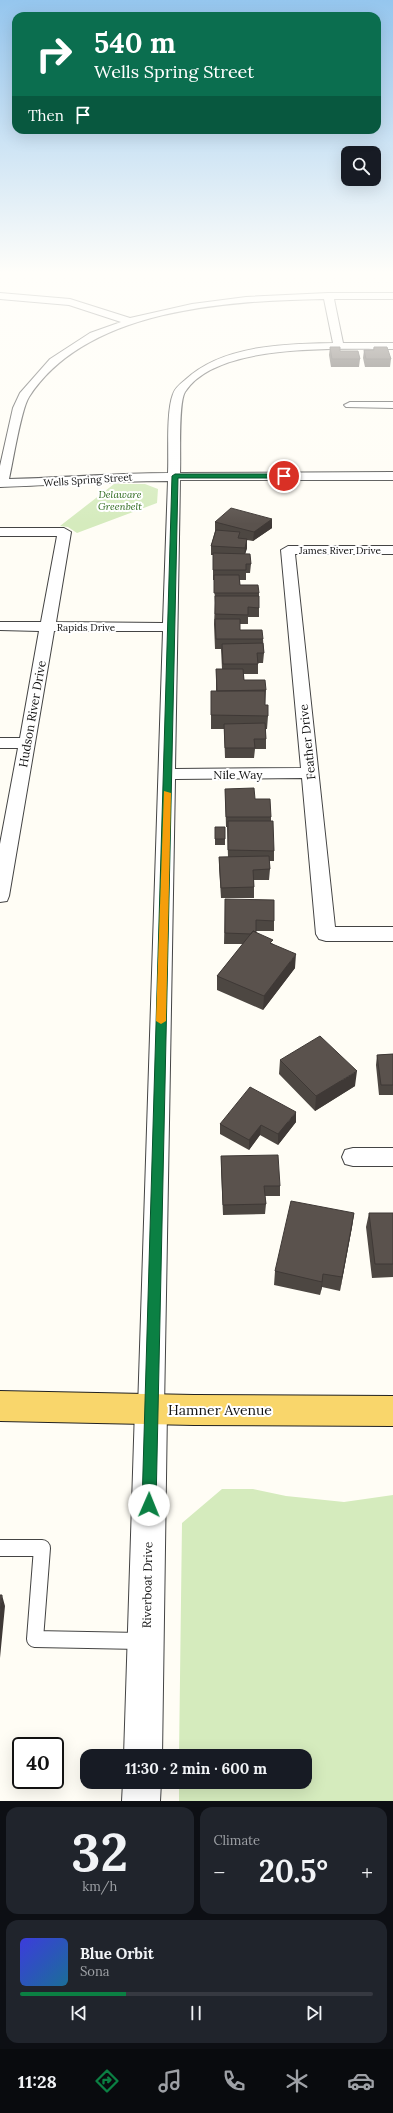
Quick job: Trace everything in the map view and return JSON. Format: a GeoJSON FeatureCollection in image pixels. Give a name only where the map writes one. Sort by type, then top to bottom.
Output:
{"type":"FeatureCollection","features":[{"type":"Feature","properties":{"kind":"main road","name":"Hamner Avenue"},"geometry":{"type":"LineString","coordinates":[[0,1406],[151,1410],[393,1411]]}},
{"type":"Feature","properties":{"kind":"street"},"geometry":{"type":"LineString","coordinates":[[1,484],[22,397],[33,381],[57,356]]}},
{"type":"Feature","properties":{"kind":"street","name":"Riverboat Drive"},"geometry":{"type":"LineString","coordinates":[[143,1749],[176,403],[180,390],[191,379],[206,369],[227,360],[242,356]]}},
{"type":"Feature","properties":{"kind":"street"},"geometry":{"type":"LineString","coordinates":[[350,405],[393,405]]}},
{"type":"Feature","properties":{"kind":"street","name":"Wells Spring Street"},"geometry":{"type":"LineString","coordinates":[[1,484],[66,482],[108,476],[393,476]]}},
{"type":"Feature","properties":{"kind":"street","name":"Hudson River Drive"},"geometry":{"type":"LineString","coordinates":[[0,532],[64,532],[0,896]]}},
{"type":"Feature","properties":{"kind":"street","name":"James River Drive"},"geometry":{"type":"LineString","coordinates":[[288,550],[393,550]]}},
{"type":"Feature","properties":{"kind":"street","name":"Feather Drive"},"geometry":{"type":"LineString","coordinates":[[288,550],[326,934],[393,934]]}},
{"type":"Feature","properties":{"kind":"street","name":"Rapids Drive"},"geometry":{"type":"LineString","coordinates":[[0,626],[171,627]]}},
{"type":"Feature","properties":{"kind":"street"},"geometry":{"type":"LineString","coordinates":[[0,743],[27,743]]}},
{"type":"Feature","properties":{"kind":"street","name":"Nile Way"},"geometry":{"type":"LineString","coordinates":[[167,774],[310,774]]}},
{"type":"Feature","properties":{"kind":"street"},"geometry":{"type":"LineString","coordinates":[[353,1157],[393,1157]]}},
{"type":"Feature","properties":{"kind":"street"},"geometry":{"type":"LineString","coordinates":[[142,1789],[142,1801]]}},
{"type":"Feature","properties":{"kind":"lane"},"geometry":{"type":"LineString","coordinates":[[0,1548],[42,1548],[35,1639],[146,1641]]}},
{"type":"Feature","properties":{"kind":"green space","name":"Delaware Greenbelt"},"geometry":{"type":"Polygon","coordinates":[[[114,484],[145,484],[158,489],[157,503],[77,533],[68,527],[60,526],[114,484]]]}},
{"type":"Feature","properties":{"kind":"green space"},"geometry":{"type":"Polygon","coordinates":[[[222,1489],[253,1489],[286,1496],[344,1502],[393,1495],[393,1801],[179,1801],[179,1789],[312,1789],[312,1749],[179,1749],[182,1523],[222,1489]]]}},
{"type":"Feature","properties":{"kind":"building"},"geometry":{"type":"Polygon","coordinates":[[[332,356],[359,356],[360,359],[332,359],[332,356]]]}},
{"type":"Feature","properties":{"kind":"building"},"geometry":{"type":"Polygon","coordinates":[[[365,356],[390,356],[391,359],[366,359],[365,356]]]}},
{"type":"Feature","properties":{"kind":"building"},"geometry":{"type":"Polygon","coordinates":[[[231,508],[272,519],[254,532],[215,522],[231,508]]]}},
{"type":"Feature","properties":{"kind":"building"},"geometry":{"type":"Polygon","coordinates":[[[216,530],[240,532],[238,538],[247,539],[245,548],[211,546],[216,530]]]}},
{"type":"Feature","properties":{"kind":"building"},"geometry":{"type":"Polygon","coordinates":[[[213,553],[250,554],[251,564],[246,564],[246,570],[213,570],[213,553]]]}},
{"type":"Feature","properties":{"kind":"building"},"geometry":{"type":"Polygon","coordinates":[[[214,575],[239,575],[240,585],[258,585],[259,593],[214,593],[214,575]]]}},
{"type":"Feature","properties":{"kind":"building"},"geometry":{"type":"Polygon","coordinates":[[[215,596],[259,596],[259,608],[248,607],[248,615],[215,614],[215,596]]]}},
{"type":"Feature","properties":{"kind":"building"},"geometry":{"type":"Polygon","coordinates":[[[215,619],[240,619],[240,630],[262,630],[263,639],[216,639],[215,619]]]}},
{"type":"Feature","properties":{"kind":"building"},"geometry":{"type":"Polygon","coordinates":[[[263,643],[264,653],[257,653],[258,664],[223,664],[222,644],[263,643]]]}},
{"type":"Feature","properties":{"kind":"building"},"geometry":{"type":"Polygon","coordinates":[[[216,669],[243,669],[244,680],[265,680],[266,690],[217,691],[216,669]]]}},
{"type":"Feature","properties":{"kind":"building"},"geometry":{"type":"Polygon","coordinates":[[[211,691],[265,691],[265,705],[268,705],[268,716],[211,715],[211,691]]]}},
{"type":"Feature","properties":{"kind":"building"},"geometry":{"type":"Polygon","coordinates":[[[265,723],[266,739],[254,739],[255,748],[225,748],[224,724],[265,723]]]}},
{"type":"Feature","properties":{"kind":"building"},"geometry":{"type":"Polygon","coordinates":[[[254,788],[255,799],[270,799],[271,817],[226,817],[225,789],[254,788]]]}},
{"type":"Feature","properties":{"kind":"building"},"geometry":{"type":"Polygon","coordinates":[[[228,821],[273,821],[274,851],[228,850],[228,821]]]}},
{"type":"Feature","properties":{"kind":"building"},"geometry":{"type":"Polygon","coordinates":[[[215,827],[225,827],[225,839],[215,839],[215,827]]]}},
{"type":"Feature","properties":{"kind":"building"},"geometry":{"type":"Polygon","coordinates":[[[269,856],[270,869],[253,870],[254,887],[221,888],[219,857],[269,856]]]}},
{"type":"Feature","properties":{"kind":"building"},"geometry":{"type":"Polygon","coordinates":[[[225,899],[274,900],[274,921],[256,920],[256,932],[253,931],[251,934],[225,933],[225,899]]]}},
{"type":"Feature","properties":{"kind":"building"},"geometry":{"type":"Polygon","coordinates":[[[253,931],[273,940],[270,943],[296,954],[264,996],[217,976],[253,931]]]}},
{"type":"Feature","properties":{"kind":"building"},"geometry":{"type":"Polygon","coordinates":[[[320,1036],[357,1071],[316,1096],[280,1060],[320,1036]]]}},
{"type":"Feature","properties":{"kind":"building"},"geometry":{"type":"Polygon","coordinates":[[[393,1054],[393,1085],[381,1085],[377,1055],[393,1054]]]}},
{"type":"Feature","properties":{"kind":"building"},"geometry":{"type":"Polygon","coordinates":[[[250,1087],[296,1112],[278,1134],[261,1125],[249,1140],[220,1124],[250,1087]]]}},
{"type":"Feature","properties":{"kind":"building"},"geometry":{"type":"Polygon","coordinates":[[[278,1155],[280,1186],[264,1186],[266,1204],[223,1205],[221,1156],[278,1155]]]}},
{"type":"Feature","properties":{"kind":"building"},"geometry":{"type":"Polygon","coordinates":[[[291,1201],[354,1213],[342,1277],[323,1274],[322,1282],[275,1271],[291,1201]]]}},
{"type":"Feature","properties":{"kind":"building"},"geometry":{"type":"Polygon","coordinates":[[[369,1213],[393,1213],[393,1264],[375,1264],[369,1213]]]}},
{"type":"Feature","properties":{"kind":"building"},"geometry":{"type":"Polygon","coordinates":[[[0,1595],[2,1595],[0,1612],[0,1595]]]}},
{"type":"Feature","properties":{"kind":"slow traffic"},"geometry":{"type":"LineString","coordinates":[[161,1021],[167,793]]}},
{"type":"Feature","properties":{"kind":"route"},"geometry":{"type":"LineString","coordinates":[[149,1505],[175,476],[284,476]]}}]}
